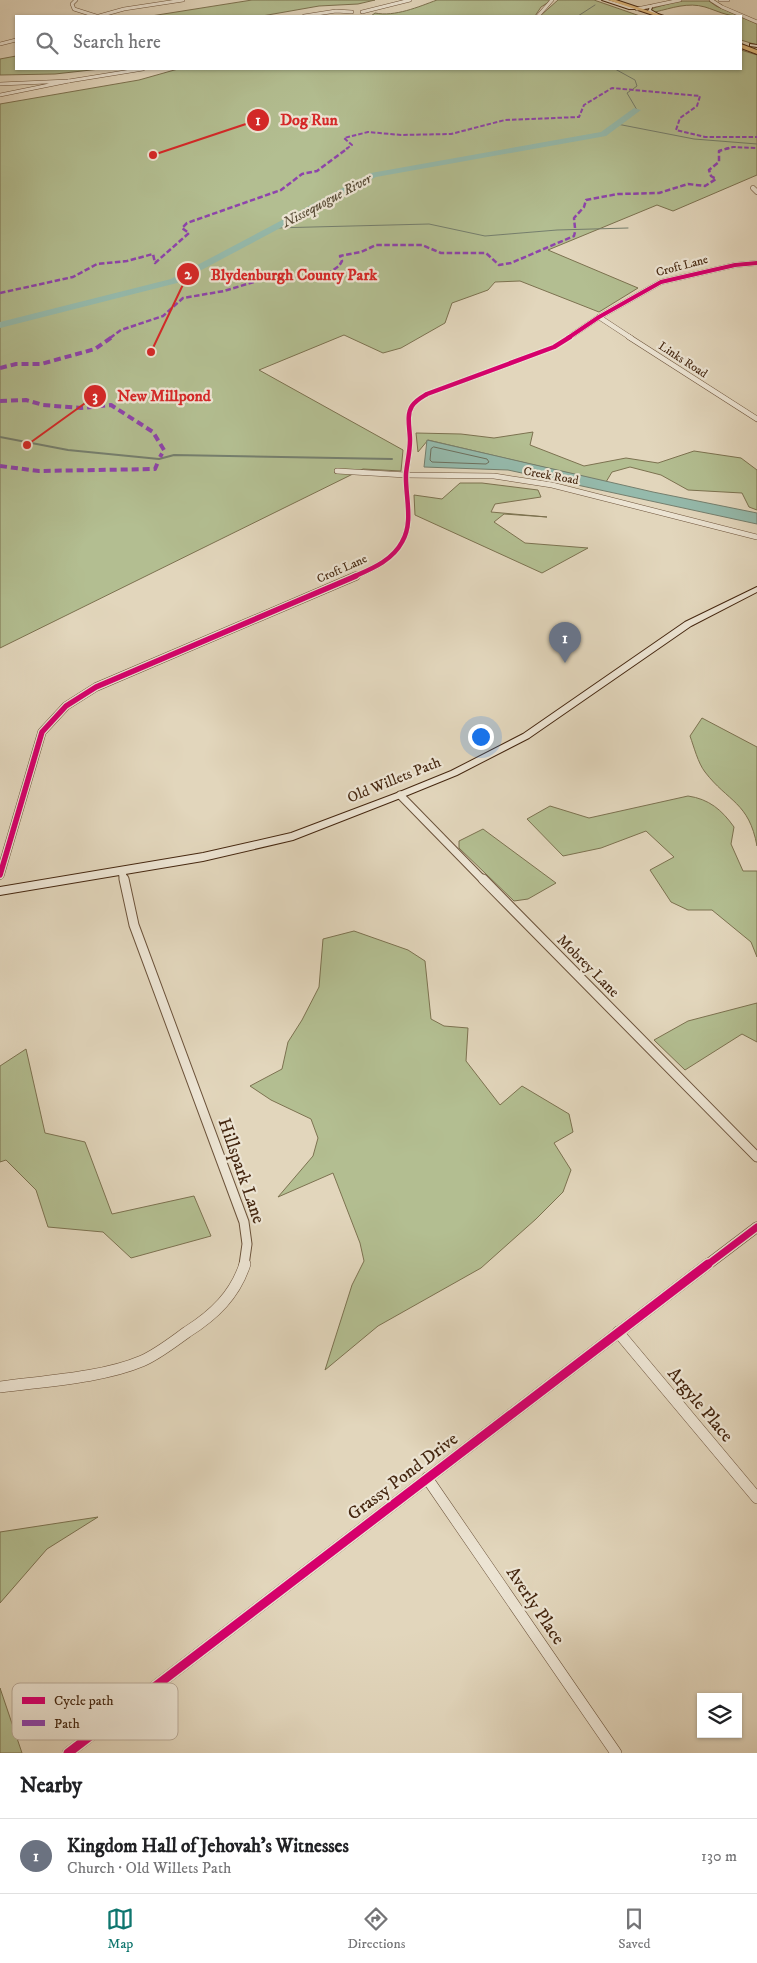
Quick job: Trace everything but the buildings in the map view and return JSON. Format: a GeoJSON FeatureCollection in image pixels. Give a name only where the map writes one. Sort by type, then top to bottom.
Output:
{"type":"FeatureCollection","features":[{"type":"Feature","properties":{"kind":"highway"},"geometry":{"type":"LineString","coordinates":[[599,0],[656,15]]}},
{"type":"Feature","properties":{"kind":"highway"},"geometry":{"type":"LineString","coordinates":[[614,1],[645,15]]}},
{"type":"Feature","properties":{"kind":"highway"},"geometry":{"type":"LineString","coordinates":[[742,42],[756,48]]}},
{"type":"Feature","properties":{"kind":"highway"},"geometry":{"type":"LineString","coordinates":[[742,46],[756,48]]}},
{"type":"Feature","properties":{"kind":"main road"},"geometry":{"type":"LineString","coordinates":[[604,0],[635,9]]}},
{"type":"Feature","properties":{"kind":"main road"},"geometry":{"type":"LineString","coordinates":[[614,1],[645,5]]}},
{"type":"Feature","properties":{"kind":"main road"},"geometry":{"type":"LineString","coordinates":[[652,6],[649,10],[657,15]]}},
{"type":"Feature","properties":{"kind":"main road","name":"Old Willets Path"},"geometry":{"type":"LineString","coordinates":[[0,891],[203,857],[293,836],[400,795],[454,773],[526,736],[688,624],[757,590]]}},
{"type":"Feature","properties":{"kind":"street"},"geometry":{"type":"LineString","coordinates":[[76,0],[72,4],[74,9],[94,15]]}},
{"type":"Feature","properties":{"kind":"street"},"geometry":{"type":"LineString","coordinates":[[101,15],[124,9],[183,0]]}},
{"type":"Feature","properties":{"kind":"street"},"geometry":{"type":"LineString","coordinates":[[310,15],[336,11],[360,14],[407,0]]}},
{"type":"Feature","properties":{"kind":"street"},"geometry":{"type":"LineString","coordinates":[[539,15],[552,0]]}},
{"type":"Feature","properties":{"kind":"street"},"geometry":{"type":"LineString","coordinates":[[635,9],[660,0]]}},
{"type":"Feature","properties":{"kind":"street"},"geometry":{"type":"LineString","coordinates":[[635,9],[680,0]]}},
{"type":"Feature","properties":{"kind":"street"},"geometry":{"type":"LineString","coordinates":[[711,0],[741,15]]}},
{"type":"Feature","properties":{"kind":"street"},"geometry":{"type":"LineString","coordinates":[[720,0],[728,0]]}},
{"type":"Feature","properties":{"kind":"street"},"geometry":{"type":"LineString","coordinates":[[343,15],[351,13],[360,14]]}},
{"type":"Feature","properties":{"kind":"street"},"geometry":{"type":"LineString","coordinates":[[742,16],[757,22]]}},
{"type":"Feature","properties":{"kind":"street"},"geometry":{"type":"LineString","coordinates":[[0,44],[15,40]]}},
{"type":"Feature","properties":{"kind":"street"},"geometry":{"type":"LineString","coordinates":[[0,95],[137,70]]}},
{"type":"Feature","properties":{"kind":"street"},"geometry":{"type":"LineString","coordinates":[[0,84],[69,82]]}},
{"type":"Feature","properties":{"kind":"street"},"geometry":{"type":"LineString","coordinates":[[753,188],[757,192]]}},
{"type":"Feature","properties":{"kind":"street","name":"Croft Lane"},"geometry":{"type":"LineString","coordinates":[[0,875],[42,732],[54,715],[75,698],[96,687],[382,564],[398,548],[405,538],[407,528],[406,475],[410,451],[410,412],[417,400],[427,394],[554,347],[599,317],[661,282],[735,265],[757,263]]}},
{"type":"Feature","properties":{"kind":"street","name":"Links Road"},"geometry":{"type":"LineString","coordinates":[[599,317],[757,419]]}},
{"type":"Feature","properties":{"kind":"street","name":"Creek Road"},"geometry":{"type":"LineString","coordinates":[[337,471],[406,475],[494,476],[552,485],[757,537]]}},
{"type":"Feature","properties":{"kind":"street","name":"Mobrey Lane"},"geometry":{"type":"LineString","coordinates":[[400,795],[757,1157]]}},
{"type":"Feature","properties":{"kind":"street","name":"Hillspark Lane"},"geometry":{"type":"LineString","coordinates":[[0,1387],[91,1372],[141,1361],[220,1309],[236,1287],[246,1265],[248,1242],[244,1222],[134,925],[122,872]]}},
{"type":"Feature","properties":{"kind":"street","name":"Grassy Pond Drive"},"geometry":{"type":"LineString","coordinates":[[159,1683],[757,1227]]}},
{"type":"Feature","properties":{"kind":"street","name":"Argyle Place"},"geometry":{"type":"LineString","coordinates":[[618,1332],[757,1498]]}},
{"type":"Feature","properties":{"kind":"street","name":"Averly Place"},"geometry":{"type":"LineString","coordinates":[[427,1478],[616,1753]]}},
{"type":"Feature","properties":{"kind":"street","name":"Grassy Pond Drive"},"geometry":{"type":"LineString","coordinates":[[68,1753],[85,1740]]}},
{"type":"Feature","properties":{"kind":"shaded area"},"geometry":{"type":"Polygon","coordinates":[[[252,0],[375,0],[358,4],[319,6],[268,15],[157,15],[252,0]]]}},
{"type":"Feature","properties":{"kind":"shaded area"},"geometry":{"type":"Polygon","coordinates":[[[437,0],[552,0],[541,7],[536,15],[372,15],[375,13],[390,14],[406,11],[437,0]]]}},
{"type":"Feature","properties":{"kind":"shaded area"},"geometry":{"type":"Polygon","coordinates":[[[558,0],[594,0],[637,15],[541,15],[558,0]]]}},
{"type":"Feature","properties":{"kind":"shaded area"},"geometry":{"type":"Polygon","coordinates":[[[678,1],[709,1],[737,15],[692,5],[655,12],[650,9],[678,1]]]}},
{"type":"Feature","properties":{"kind":"shaded area"},"geometry":{"type":"Polygon","coordinates":[[[742,17],[757,24],[757,45],[742,40],[742,17]]]}},
{"type":"Feature","properties":{"kind":"shaded area"},"geometry":{"type":"Polygon","coordinates":[[[742,50],[757,55],[757,175],[673,211],[657,205],[548,250],[638,288],[599,312],[520,281],[495,282],[488,290],[452,303],[445,323],[401,348],[383,353],[344,335],[259,370],[403,450],[401,471],[363,469],[0,648],[0,104],[139,80],[174,70],[742,70],[742,50]]]}},
{"type":"Feature","properties":{"kind":"shaded area"},"geometry":{"type":"Polygon","coordinates":[[[15,56],[15,70],[91,70],[55,74],[0,75],[0,59],[15,56]]]}},
{"type":"Feature","properties":{"kind":"shaded area"},"geometry":{"type":"Polygon","coordinates":[[[533,432],[530,445],[584,466],[626,458],[658,463],[694,451],[741,458],[757,470],[757,510],[749,507],[742,493],[688,490],[661,475],[630,467],[612,472],[606,482],[428,440],[418,452],[416,433],[461,434],[494,438],[533,432]]]}},
{"type":"Feature","properties":{"kind":"shaded area"},"geometry":{"type":"Polygon","coordinates":[[[460,483],[482,483],[538,490],[541,497],[495,504],[491,512],[547,517],[504,514],[494,522],[525,543],[588,548],[542,573],[415,515],[414,495],[442,499],[460,483]]]}},
{"type":"Feature","properties":{"kind":"shaded area"},"geometry":{"type":"Polygon","coordinates":[[[702,718],[757,747],[757,846],[749,820],[743,811],[705,772],[698,760],[690,736],[702,718]]]}},
{"type":"Feature","properties":{"kind":"shaded area"},"geometry":{"type":"Polygon","coordinates":[[[688,796],[696,797],[709,803],[725,815],[734,827],[731,844],[743,871],[757,871],[757,957],[751,942],[712,910],[688,910],[671,902],[650,870],[674,857],[646,831],[601,848],[563,856],[527,819],[550,806],[589,818],[688,796]]]}},
{"type":"Feature","properties":{"kind":"shaded area"},"geometry":{"type":"Polygon","coordinates":[[[483,829],[556,883],[528,899],[514,901],[459,848],[459,841],[483,829]]]}},
{"type":"Feature","properties":{"kind":"shaded area"},"geometry":{"type":"Polygon","coordinates":[[[354,931],[408,950],[425,961],[431,1019],[444,1026],[468,1028],[466,1061],[500,1105],[522,1086],[569,1114],[573,1132],[554,1143],[571,1170],[563,1192],[481,1268],[378,1326],[325,1370],[352,1285],[364,1261],[360,1243],[333,1173],[278,1197],[313,1156],[318,1138],[311,1119],[271,1100],[250,1086],[282,1069],[288,1042],[319,987],[323,939],[354,931]]]}},
{"type":"Feature","properties":{"kind":"shaded area"},"geometry":{"type":"Polygon","coordinates":[[[757,1003],[757,1042],[742,1034],[685,1070],[654,1040],[688,1021],[757,1003]]]}},
{"type":"Feature","properties":{"kind":"shaded area"},"geometry":{"type":"Polygon","coordinates":[[[26,1049],[45,1133],[85,1142],[112,1214],[194,1196],[211,1236],[131,1258],[103,1232],[48,1227],[36,1190],[6,1160],[0,1162],[0,1066],[26,1049]]]}},
{"type":"Feature","properties":{"kind":"shaded area"},"geometry":{"type":"Polygon","coordinates":[[[98,1517],[47,1549],[0,1603],[0,1532],[98,1517]]]}},
{"type":"Feature","properties":{"kind":"shaded area"},"geometry":{"type":"Polygon","coordinates":[[[0,1688],[12,1723],[12,1740],[18,1740],[22,1753],[0,1753],[0,1688]]]}},
{"type":"Feature","properties":{"kind":"water"},"geometry":{"type":"Polygon","coordinates":[[[427,440],[653,492],[757,513],[757,524],[508,470],[424,467],[427,440]]]}},
{"type":"Feature","properties":{"kind":"waterway"},"geometry":{"type":"LineString","coordinates":[[580,15],[595,5]]}},
{"type":"Feature","properties":{"kind":"waterway","name":"Nissequogue River"},"geometry":{"type":"LineString","coordinates":[[617,70],[635,80],[637,86],[633,89]]}},
{"type":"Feature","properties":{"kind":"waterway","name":"Nissequogue River"},"geometry":{"type":"LineString","coordinates":[[630,91],[627,93],[637,110]]}},
{"type":"Feature","properties":{"kind":"waterway","name":"Nissequogue River"},"geometry":{"type":"LineString","coordinates":[[0,325],[174,281],[374,175],[603,134],[637,110]]}},
{"type":"Feature","properties":{"kind":"waterway"},"geometry":{"type":"LineString","coordinates":[[617,124],[694,139],[757,144]]}},
{"type":"Feature","properties":{"kind":"waterway"},"geometry":{"type":"LineString","coordinates":[[274,228],[429,224],[485,236],[557,230],[628,228]]}},
{"type":"Feature","properties":{"kind":"waterway"},"geometry":{"type":"LineString","coordinates":[[0,437],[68,450],[159,459],[174,455],[392,459]]}},
{"type":"Feature","properties":{"kind":"marked path"},"geometry":{"type":"LineString","coordinates":[[0,293],[73,277],[97,264],[127,261],[153,254],[155,263],[189,233],[182,228],[187,223],[281,190],[302,174],[317,171],[352,145],[344,138],[368,132],[401,135],[451,134],[505,120],[579,117],[584,105],[612,88],[700,96],[697,106],[680,118],[676,130],[705,137],[757,137]]}},
{"type":"Feature","properties":{"kind":"marked path"},"geometry":{"type":"LineString","coordinates":[[575,228],[574,218],[584,207],[586,200],[618,194],[659,193],[688,184],[705,186],[716,179],[711,176],[709,170],[719,162],[719,151],[733,147],[757,148]]}},
{"type":"Feature","properties":{"kind":"marked path"},"geometry":{"type":"LineString","coordinates":[[0,368],[16,364],[41,364],[95,349],[121,330],[163,316],[183,298],[224,291],[267,278],[325,276],[339,266],[342,261],[340,256],[361,252],[376,245],[422,245],[441,253],[486,253],[499,265],[511,263],[574,236],[575,232]]}},
{"type":"Feature","properties":{"kind":"marked path"},"geometry":{"type":"LineString","coordinates":[[0,401],[26,400],[43,405],[81,408],[111,405],[153,432],[164,450],[160,457]]}},
{"type":"Feature","properties":{"kind":"marked path"},"geometry":{"type":"LineString","coordinates":[[0,466],[39,471],[155,469],[158,462]]}},
{"type":"Feature","properties":{"kind":"cycle path"},"geometry":{"type":"LineString","coordinates":[[0,875],[42,732],[66,706],[96,687],[372,569],[396,551],[403,542],[407,530],[406,475],[410,444],[409,418],[410,409],[417,400],[427,394],[554,347],[599,317],[661,282],[735,265],[757,263]]}},
{"type":"Feature","properties":{"kind":"cycle path"},"geometry":{"type":"LineString","coordinates":[[160,1683],[757,1227]]}},
{"type":"Feature","properties":{"kind":"cycle path"},"geometry":{"type":"LineString","coordinates":[[68,1753],[85,1740]]}},
{"type":"Feature","properties":{"kind":"place","name":"Dog Run"},"geometry":{"type":"Point","coordinates":[153,155]}},
{"type":"Feature","properties":{"kind":"place","name":"Blydenburgh County Park"},"geometry":{"type":"Point","coordinates":[151,352]}},
{"type":"Feature","properties":{"kind":"place","name":"New Millpond"},"geometry":{"type":"Point","coordinates":[27,445]}},
{"type":"Feature","properties":{"kind":"place","name":"Kingdom Hall of Jehovah’s Witnesses"},"geometry":{"type":"Point","coordinates":[565,663]}}]}
